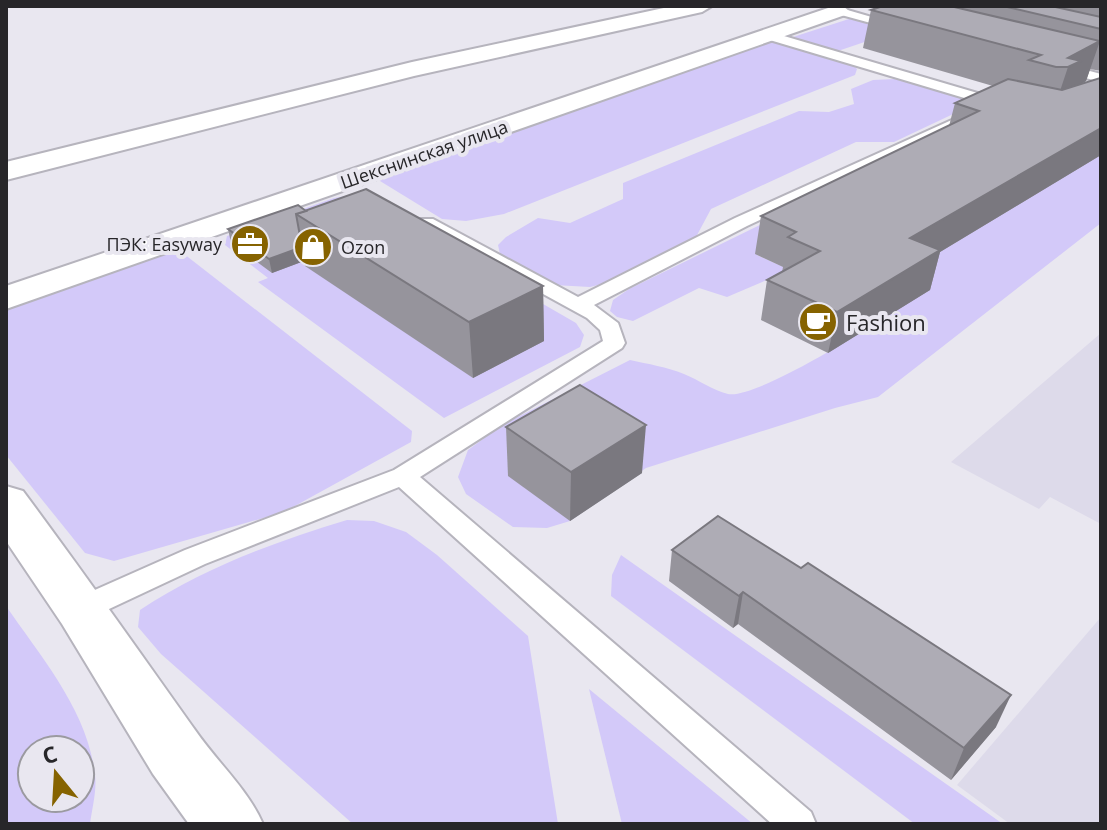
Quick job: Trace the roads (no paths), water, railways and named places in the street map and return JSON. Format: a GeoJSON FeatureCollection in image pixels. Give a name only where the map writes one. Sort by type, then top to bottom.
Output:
{"type":"FeatureCollection","features":[{"type":"Feature","properties":{"kind":"street"},"geometry":{"type":"LineString","coordinates":[[6,171],[412,69],[702,6]]}},
{"type":"Feature","properties":{"kind":"street","name":"Шекснинская улица"},"geometry":{"type":"LineString","coordinates":[[6,298],[838,9]]}},
{"type":"Feature","properties":{"kind":"street"},"geometry":{"type":"LineString","coordinates":[[6,503],[81,609],[175,754],[229,824]]}},
{"type":"Feature","properties":{"kind":"lane"},"geometry":{"type":"LineString","coordinates":[[838,9],[911,29]]}},
{"type":"Feature","properties":{"kind":"lane"},"geometry":{"type":"LineString","coordinates":[[579,305],[741,222],[1006,105],[767,35]]}},
{"type":"Feature","properties":{"kind":"lane"},"geometry":{"type":"LineString","coordinates":[[1042,62],[1101,78]]}},
{"type":"Feature","properties":{"kind":"lane"},"geometry":{"type":"LineString","coordinates":[[348,180],[375,195]]}},
{"type":"Feature","properties":{"kind":"lane"},"geometry":{"type":"LineString","coordinates":[[81,609],[195,557],[403,476],[614,343],[610,328],[579,305],[402,209]]}},
{"type":"Feature","properties":{"kind":"lane"},"geometry":{"type":"LineString","coordinates":[[403,476],[798,824]]}},
{"type":"Feature","properties":{"kind":"place","name":"ПЭК: Easyway"},"geometry":{"type":"Point","coordinates":[250,244]}},
{"type":"Feature","properties":{"kind":"place","name":"Ozon"},"geometry":{"type":"Point","coordinates":[313,247]}},
{"type":"Feature","properties":{"kind":"place","name":"Fashion"},"geometry":{"type":"Point","coordinates":[818,322]}}]}
